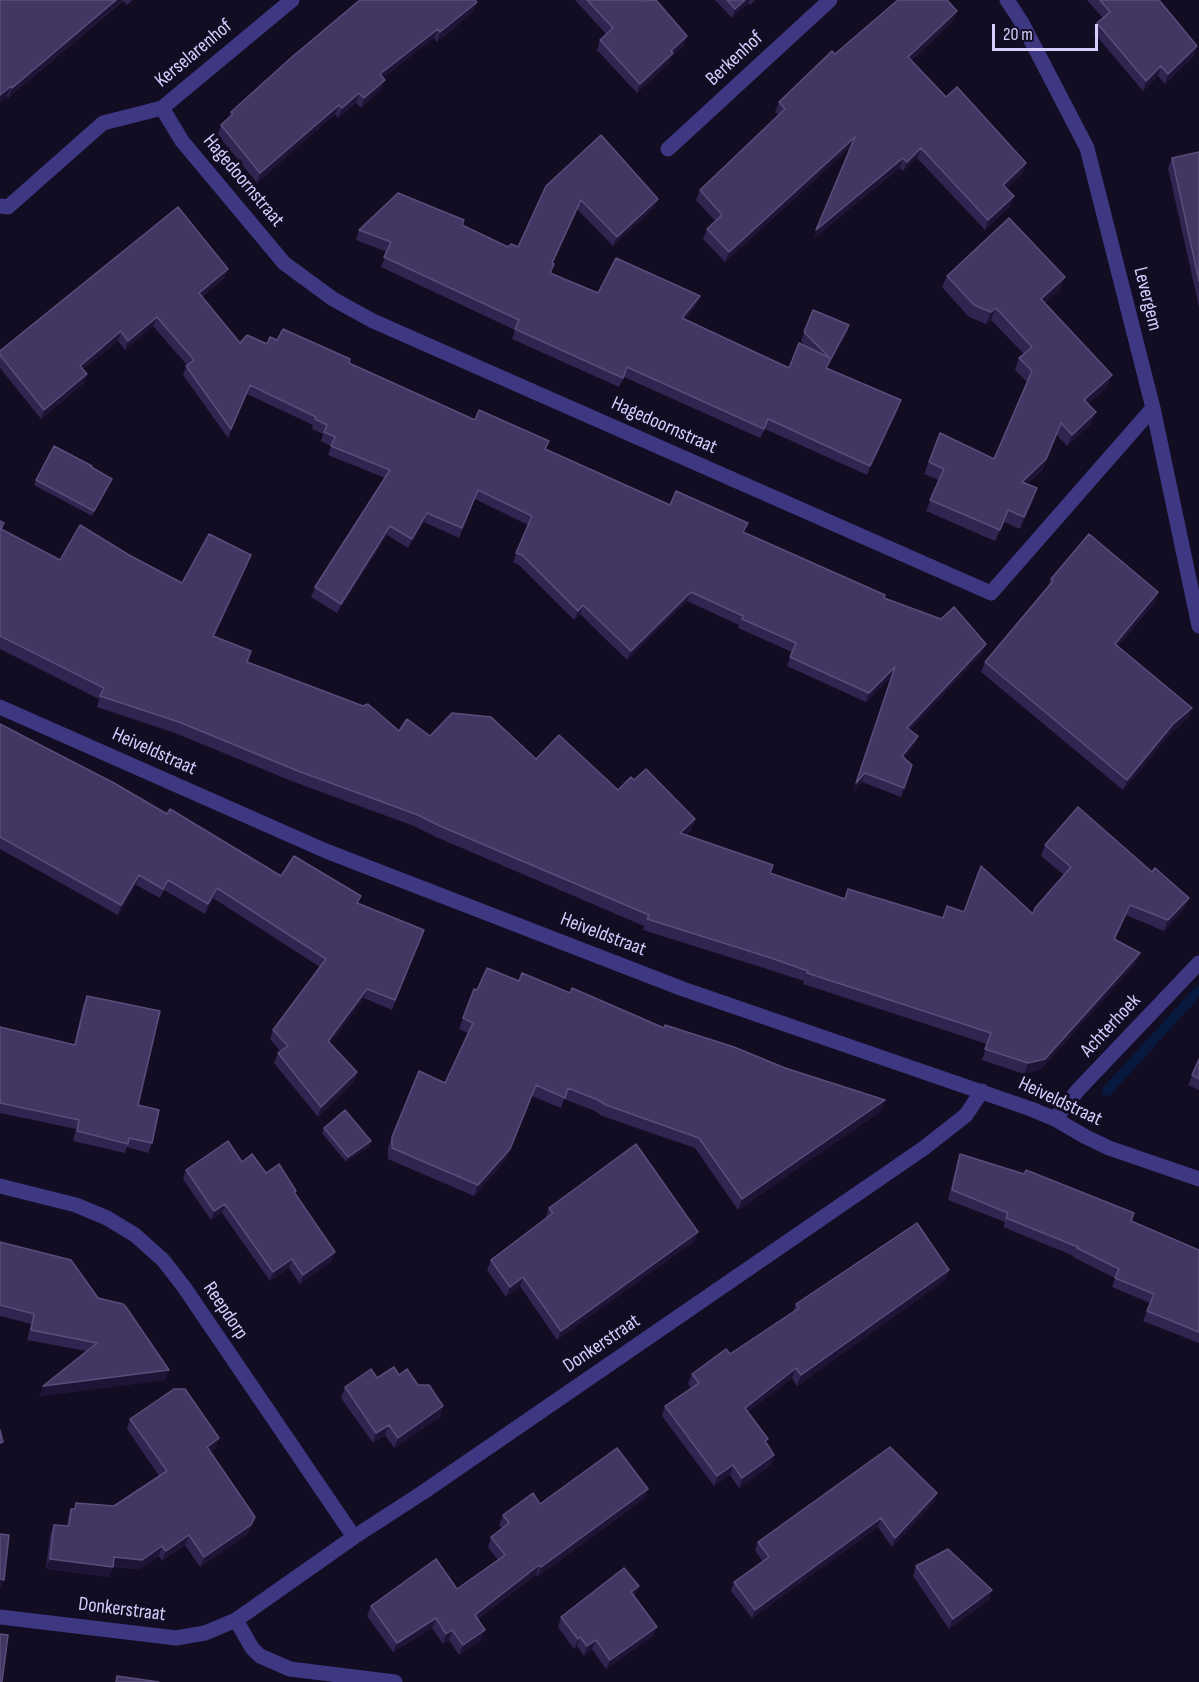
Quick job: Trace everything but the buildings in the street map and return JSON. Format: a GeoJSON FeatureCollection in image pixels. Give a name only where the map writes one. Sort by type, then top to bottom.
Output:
{"type":"FeatureCollection","features":[{"type":"Feature","properties":{"kind":"street","name":"Kerselarenhof"},"geometry":{"type":"LineString","coordinates":[[0,206],[8,207],[103,123],[162,108],[292,0]]}},
{"type":"Feature","properties":{"kind":"street","name":"Berkenhof"},"geometry":{"type":"LineString","coordinates":[[668,149],[830,0]]}},
{"type":"Feature","properties":{"kind":"street","name":"Levergem"},"geometry":{"type":"LineString","coordinates":[[1007,0],[1022,23],[1087,148],[1153,408],[1199,626]]}},
{"type":"Feature","properties":{"kind":"street","name":"Hagedoornstraat"},"geometry":{"type":"LineString","coordinates":[[162,108],[182,141],[284,263],[333,299],[373,321],[991,593],[1153,408]]}},
{"type":"Feature","properties":{"kind":"street","name":"Heiveldstraat"},"geometry":{"type":"LineString","coordinates":[[0,707],[326,851],[683,989],[982,1091],[1055,1119],[1110,1148],[1199,1179]]}},
{"type":"Feature","properties":{"kind":"street","name":"Achterhoek"},"geometry":{"type":"LineString","coordinates":[[1055,1119],[1078,1090],[1199,963]]}},
{"type":"Feature","properties":{"kind":"street","name":"Donkerstraat"},"geometry":{"type":"LineString","coordinates":[[0,1617],[176,1638],[206,1633],[236,1620],[924,1148],[966,1115],[982,1091]]}},
{"type":"Feature","properties":{"kind":"street","name":"Reepdorp"},"geometry":{"type":"LineString","coordinates":[[0,1186],[76,1205],[107,1218],[135,1235],[163,1260],[184,1287],[354,1537]]}},
{"type":"Feature","properties":{"kind":"street"},"geometry":{"type":"LineString","coordinates":[[236,1620],[252,1648],[260,1656],[290,1669],[395,1682]]}},
{"type":"Feature","properties":{"kind":"waterway"},"geometry":{"type":"LineString","coordinates":[[1107,1091],[1199,990]]}}]}
